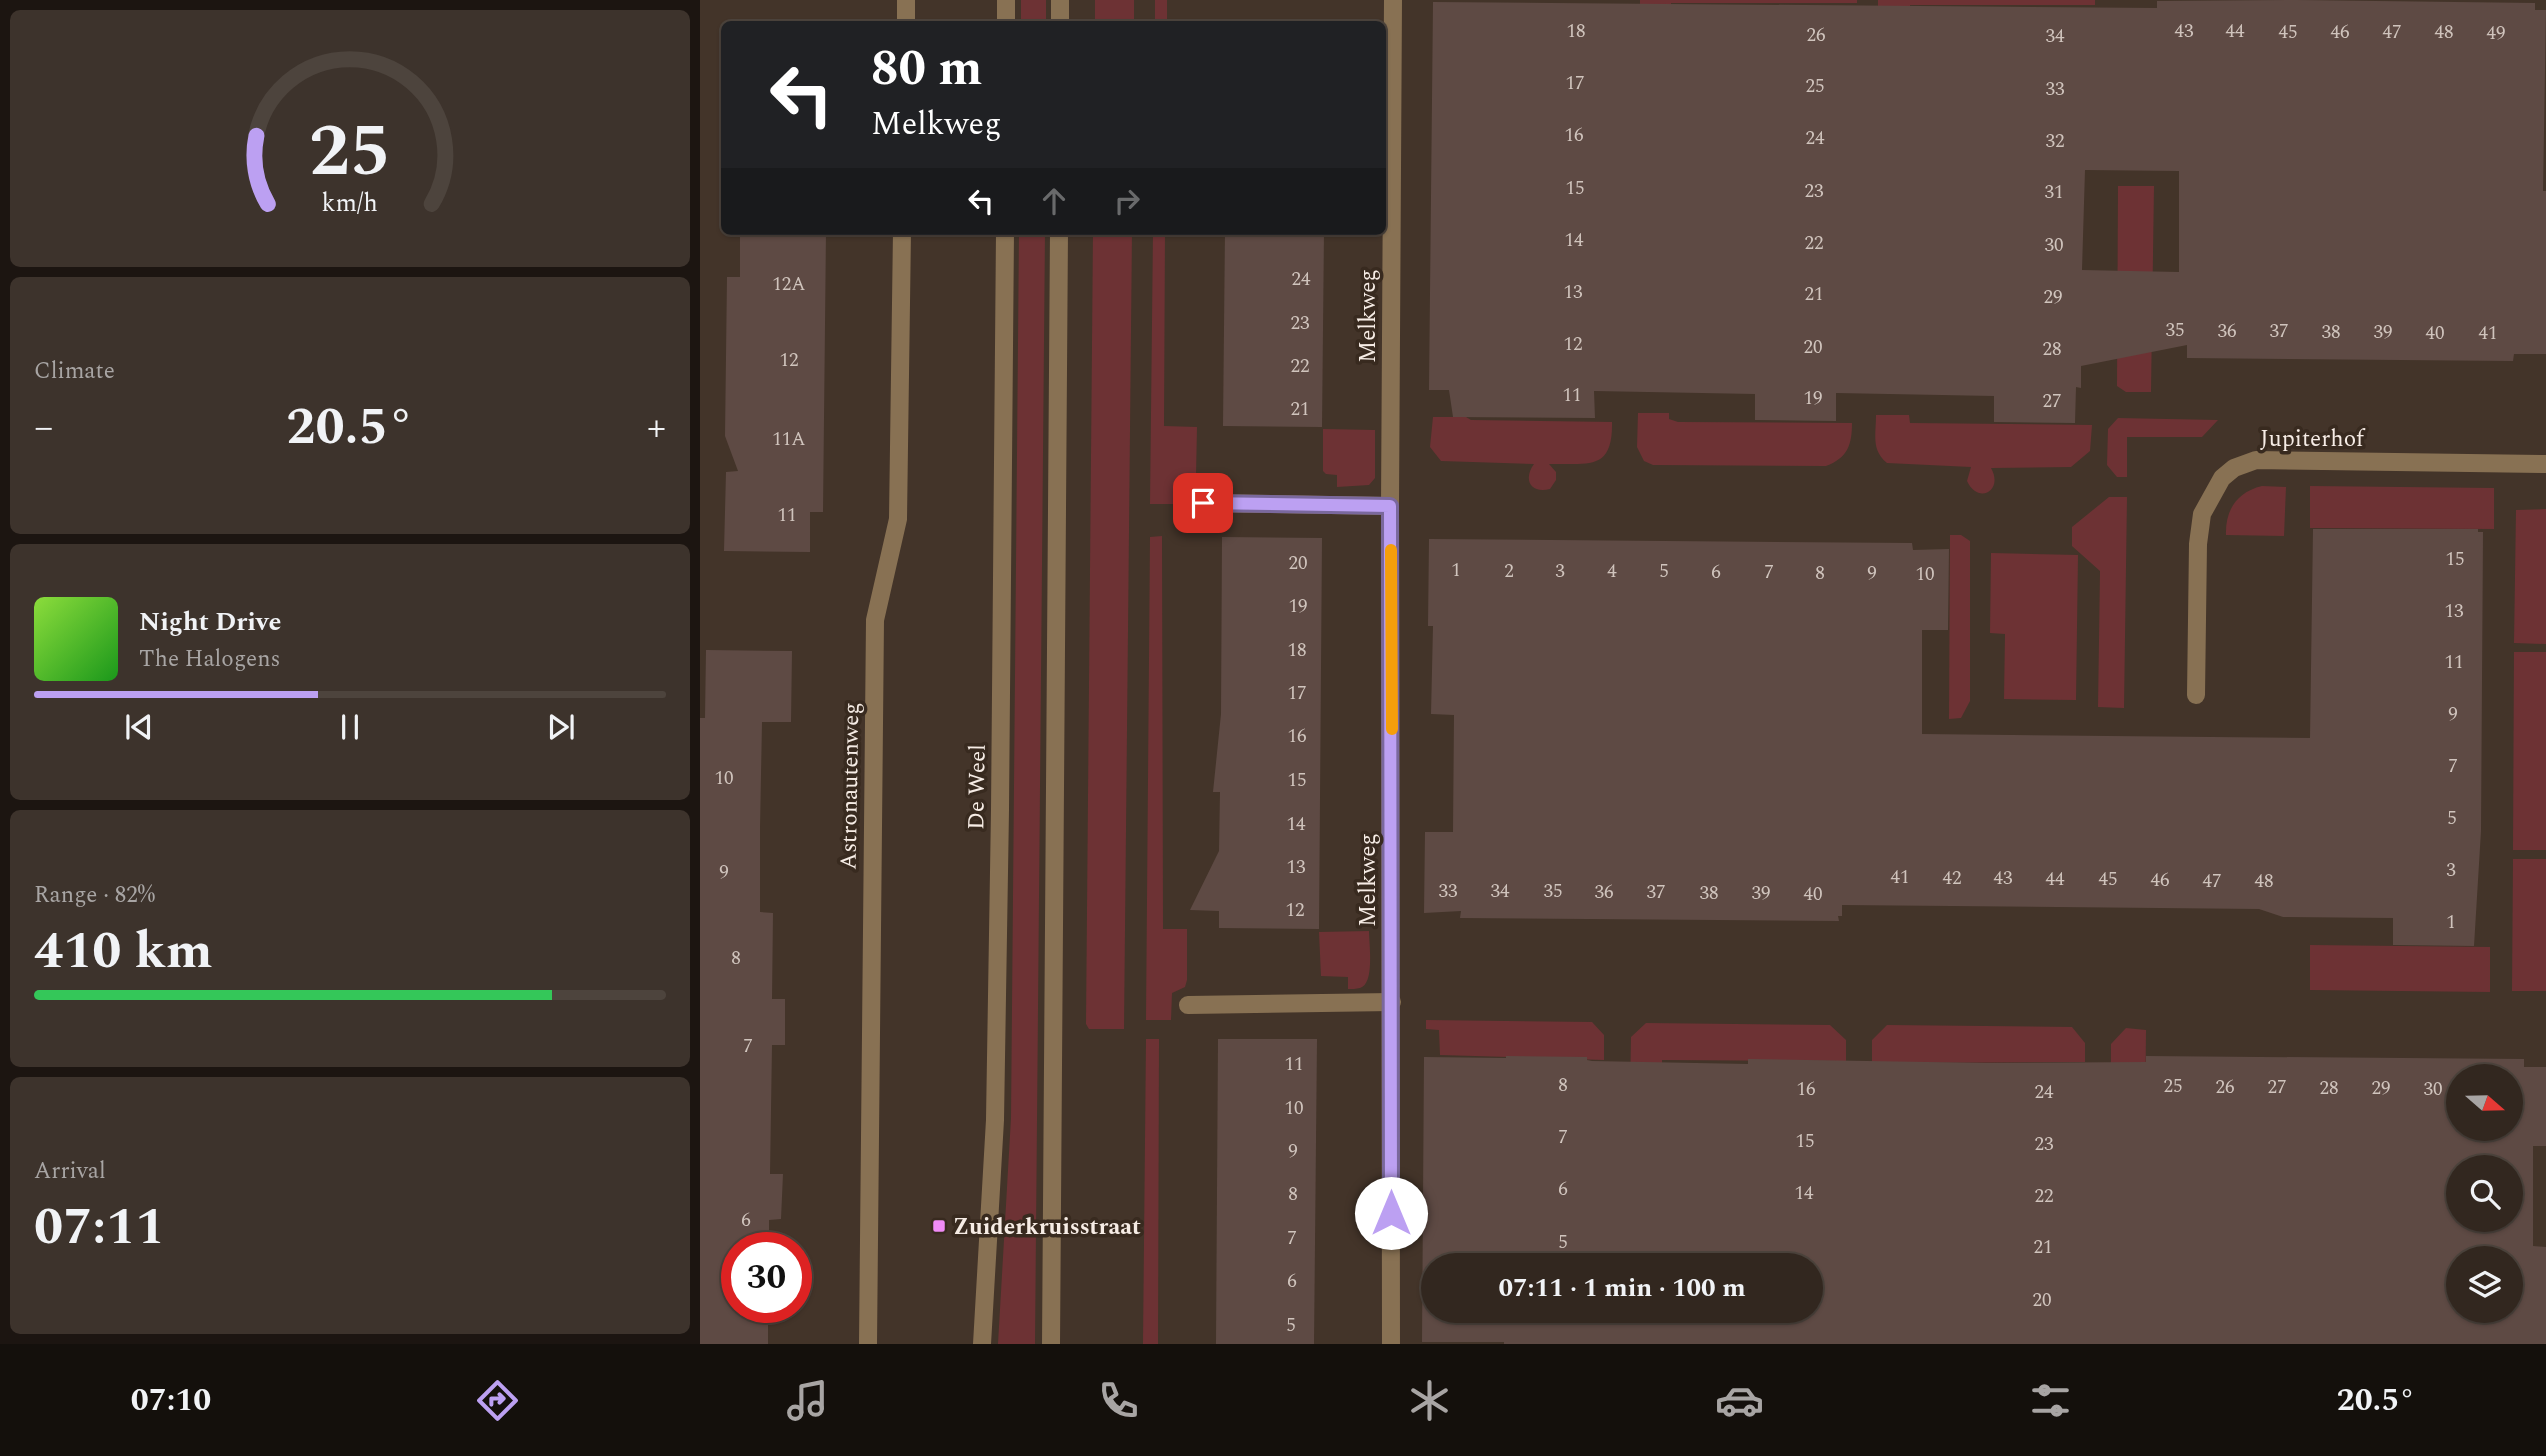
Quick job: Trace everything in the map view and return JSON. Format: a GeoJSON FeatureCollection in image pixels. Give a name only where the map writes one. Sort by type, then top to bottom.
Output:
{"type":"FeatureCollection","features":[{"type":"Feature","properties":{"kind":"street"},"geometry":{"type":"LineString","coordinates":[[906,0],[906,21]]}},
{"type":"Feature","properties":{"kind":"street"},"geometry":{"type":"LineString","coordinates":[[1006,0],[1006,21]]}},
{"type":"Feature","properties":{"kind":"street"},"geometry":{"type":"LineString","coordinates":[[1060,0],[1060,21]]}},
{"type":"Feature","properties":{"kind":"street","name":"Melkweg"},"geometry":{"type":"LineString","coordinates":[[1391,1344],[1390,506],[1393,0]]}},
{"type":"Feature","properties":{"kind":"street","name":"Astronautenweg"},"geometry":{"type":"LineString","coordinates":[[868,1344],[875,620],[898,519],[902,235]]}},
{"type":"Feature","properties":{"kind":"street","name":"De Weel"},"geometry":{"type":"LineString","coordinates":[[982,1344],[995,1120],[1004,235]]}},
{"type":"Feature","properties":{"kind":"street"},"geometry":{"type":"LineString","coordinates":[[1051,1344],[1059,235]]}},
{"type":"Feature","properties":{"kind":"street","name":"Jupiterhof"},"geometry":{"type":"LineString","coordinates":[[2196,695],[2198,544],[2202,514],[2222,478],[2234,468],[2256,460],[2546,464]]}},
{"type":"Feature","properties":{"kind":"street"},"geometry":{"type":"LineString","coordinates":[[1203,503],[1390,506]]}},
{"type":"Feature","properties":{"kind":"street"},"geometry":{"type":"LineString","coordinates":[[1188,1005],[1392,1002]]}},
{"type":"Feature","properties":{"kind":"shaded area"},"geometry":{"type":"Polygon","coordinates":[[[1021,0],[1046,0],[1046,21],[1021,21],[1021,0]]]}},
{"type":"Feature","properties":{"kind":"shaded area"},"geometry":{"type":"Polygon","coordinates":[[[1095,0],[1134,0],[1134,21],[1095,21],[1095,0]]]}},
{"type":"Feature","properties":{"kind":"shaded area"},"geometry":{"type":"Polygon","coordinates":[[[1155,0],[1167,0],[1167,21],[1155,21],[1155,0]]]}},
{"type":"Feature","properties":{"kind":"shaded area"},"geometry":{"type":"Polygon","coordinates":[[[1640,0],[1857,0],[1857,3],[1671,3],[1672,43],[1640,42],[1640,0]]]}},
{"type":"Feature","properties":{"kind":"shaded area"},"geometry":{"type":"Polygon","coordinates":[[[1878,0],[2095,0],[2095,5],[1910,5],[1910,44],[1878,44],[1878,0]]]}},
{"type":"Feature","properties":{"kind":"shaded area"},"geometry":{"type":"Polygon","coordinates":[[[2118,186],[2154,186],[2151,392],[2126,392],[2117,386],[2118,186]]]}},
{"type":"Feature","properties":{"kind":"shaded area"},"geometry":{"type":"Polygon","coordinates":[[[1019,235],[1045,235],[1035,1344],[998,1344],[1011,1118],[1019,235]]]}},
{"type":"Feature","properties":{"kind":"shaded area"},"geometry":{"type":"Polygon","coordinates":[[[1093,235],[1132,235],[1124,1029],[1089,1029],[1086,1024],[1093,235]]]}},
{"type":"Feature","properties":{"kind":"shaded area"},"geometry":{"type":"Polygon","coordinates":[[[1153,235],[1165,235],[1164,426],[1197,427],[1196,476],[1191,485],[1182,488],[1179,504],[1150,504],[1153,235]]]}},
{"type":"Feature","properties":{"kind":"shaded area"},"geometry":{"type":"Polygon","coordinates":[[[1638,413],[1669,413],[1669,419],[1678,422],[1852,423],[1852,431],[1850,444],[1844,454],[1826,466],[1653,465],[1644,461],[1637,447],[1638,413]]]}},
{"type":"Feature","properties":{"kind":"shaded area"},"geometry":{"type":"Polygon","coordinates":[[[1876,415],[1909,415],[1910,423],[2092,425],[2090,451],[2071,467],[1991,468],[1994,476],[1992,489],[1983,493],[1977,492],[1967,481],[1971,467],[1887,463],[1876,447],[1876,415]]]}},
{"type":"Feature","properties":{"kind":"shaded area"},"geometry":{"type":"Polygon","coordinates":[[[1433,417],[1612,422],[1611,438],[1608,450],[1603,457],[1595,461],[1549,464],[1556,472],[1556,480],[1550,489],[1543,490],[1530,484],[1529,475],[1534,464],[1441,461],[1430,447],[1433,417]]]}},
{"type":"Feature","properties":{"kind":"shaded area"},"geometry":{"type":"Polygon","coordinates":[[[2118,418],[2218,420],[2202,437],[2127,437],[2127,477],[2117,477],[2107,465],[2108,429],[2118,418]]]}},
{"type":"Feature","properties":{"kind":"shaded area"},"geometry":{"type":"Polygon","coordinates":[[[1323,429],[1375,430],[1375,478],[1369,485],[1337,487],[1337,475],[1323,471],[1323,429]]]}},
{"type":"Feature","properties":{"kind":"shaded area"},"geometry":{"type":"Polygon","coordinates":[[[2262,486],[2286,487],[2284,536],[2226,535],[2230,510],[2234,503],[2246,493],[2262,486]]]}},
{"type":"Feature","properties":{"kind":"shaded area"},"geometry":{"type":"Polygon","coordinates":[[[2310,486],[2494,488],[2494,529],[2310,528],[2310,486]]]}},
{"type":"Feature","properties":{"kind":"shaded area"},"geometry":{"type":"Polygon","coordinates":[[[2109,497],[2127,497],[2124,708],[2098,707],[2100,571],[2072,546],[2072,527],[2109,497]]]}},
{"type":"Feature","properties":{"kind":"shaded area"},"geometry":{"type":"Polygon","coordinates":[[[2546,509],[2546,644],[2514,643],[2516,510],[2546,509]]]}},
{"type":"Feature","properties":{"kind":"shaded area"},"geometry":{"type":"Polygon","coordinates":[[[1950,535],[1961,535],[1970,541],[1970,701],[1961,718],[1949,719],[1950,535]]]}},
{"type":"Feature","properties":{"kind":"shaded area"},"geometry":{"type":"Polygon","coordinates":[[[1162,536],[1163,929],[1187,929],[1187,980],[1185,987],[1172,993],[1171,1020],[1146,1020],[1150,537],[1162,536]]]}},
{"type":"Feature","properties":{"kind":"shaded area"},"geometry":{"type":"Polygon","coordinates":[[[1991,553],[2078,555],[2076,700],[2004,699],[2005,634],[1990,633],[1991,553]]]}},
{"type":"Feature","properties":{"kind":"shaded area"},"geometry":{"type":"Polygon","coordinates":[[[2514,652],[2546,652],[2546,850],[2513,850],[2514,652]]]}},
{"type":"Feature","properties":{"kind":"shaded area"},"geometry":{"type":"Polygon","coordinates":[[[2513,859],[2546,859],[2546,991],[2512,991],[2513,859]]]}},
{"type":"Feature","properties":{"kind":"shaded area"},"geometry":{"type":"Polygon","coordinates":[[[1369,931],[1369,972],[1365,985],[1348,989],[1348,977],[1321,976],[1319,932],[1369,931]]]}},
{"type":"Feature","properties":{"kind":"shaded area"},"geometry":{"type":"Polygon","coordinates":[[[2310,945],[2490,947],[2490,992],[2310,990],[2310,945]]]}},
{"type":"Feature","properties":{"kind":"shaded area"},"geometry":{"type":"Polygon","coordinates":[[[1426,1020],[1592,1022],[1604,1035],[1604,1060],[1440,1055],[1439,1030],[1426,1029],[1426,1020]]]}},
{"type":"Feature","properties":{"kind":"shaded area"},"geometry":{"type":"Polygon","coordinates":[[[1646,1023],[1830,1025],[1846,1040],[1846,1061],[1662,1060],[1663,1096],[1630,1095],[1631,1037],[1646,1023]]]}},
{"type":"Feature","properties":{"kind":"shaded area"},"geometry":{"type":"Polygon","coordinates":[[[1887,1025],[2072,1027],[2085,1043],[2085,1062],[1902,1063],[1872,1098],[1872,1040],[1887,1025]]]}},
{"type":"Feature","properties":{"kind":"shaded area"},"geometry":{"type":"Polygon","coordinates":[[[2126,1028],[2146,1030],[2144,1226],[2110,1226],[2111,1044],[2126,1028]]]}},
{"type":"Feature","properties":{"kind":"shaded area"},"geometry":{"type":"Polygon","coordinates":[[[1146,1039],[1159,1039],[1158,1344],[1143,1344],[1146,1039]]]}},
{"type":"Feature","properties":{"kind":"building"},"geometry":{"type":"Polygon","coordinates":[[[2157,1],[2535,3],[2535,10],[2546,10],[2543,191],[2546,191],[2546,354],[2514,354],[2513,361],[2187,358],[2187,345],[2081,366],[2081,388],[2076,387],[2075,423],[1994,422],[1994,396],[1836,393],[1836,421],[1755,420],[1755,394],[1594,391],[1595,418],[1453,417],[1449,390],[1429,390],[1433,2],[2157,8],[2157,1]],[[2085,170],[2082,270],[2179,272],[2179,171],[2085,170]]]}},
{"type":"Feature","properties":{"kind":"building"},"geometry":{"type":"Polygon","coordinates":[[[740,235],[826,235],[823,512],[810,512],[810,552],[724,551],[726,472],[738,471],[725,436],[727,277],[740,277],[740,235]]]}},
{"type":"Feature","properties":{"kind":"building"},"geometry":{"type":"Polygon","coordinates":[[[1225,235],[1324,235],[1322,427],[1223,426],[1225,235]]]}},
{"type":"Feature","properties":{"kind":"building"},"geometry":{"type":"Polygon","coordinates":[[[2313,529],[2478,529],[2478,532],[2483,532],[2481,831],[2474,946],[2393,945],[2393,918],[2283,917],[2259,909],[1842,905],[1839,921],[1460,918],[1461,911],[1424,913],[1425,832],[1453,832],[1454,715],[1431,714],[1433,626],[1428,626],[1429,539],[1912,543],[1913,550],[1949,549],[1948,630],[1922,630],[1922,734],[2310,738],[2313,529]]]}},
{"type":"Feature","properties":{"kind":"building"},"geometry":{"type":"Polygon","coordinates":[[[1222,537],[1322,538],[1319,929],[1219,928],[1219,911],[1190,910],[1219,851],[1220,792],[1213,792],[1221,714],[1222,537]]]}},
{"type":"Feature","properties":{"kind":"building"},"geometry":{"type":"Polygon","coordinates":[[[706,650],[792,651],[791,722],[762,722],[760,912],[773,913],[772,999],[785,999],[785,1045],[772,1045],[770,1174],[783,1174],[781,1219],[769,1220],[769,1232],[721,1232],[721,1323],[768,1323],[768,1344],[700,1344],[700,718],[705,718],[706,650]]]}},
{"type":"Feature","properties":{"kind":"building"},"geometry":{"type":"Polygon","coordinates":[[[1218,1039],[1317,1039],[1314,1344],[1216,1344],[1218,1039]]]}},
{"type":"Feature","properties":{"kind":"building"},"geometry":{"type":"Polygon","coordinates":[[[2146,1056],[2524,1059],[2524,1064],[2446,1064],[2446,1141],[2524,1141],[2524,1067],[2546,1067],[2546,1146],[2533,1146],[2533,1246],[2546,1247],[2546,1344],[1422,1342],[1422,1323],[1823,1323],[1823,1253],[1423,1253],[1424,1057],[1587,1057],[1587,1060],[1592,1061],[1748,1064],[1748,1059],[1987,1063],[2146,1062],[2146,1056]]]}},
{"type":"Feature","properties":{"kind":"slow traffic"},"geometry":{"type":"LineString","coordinates":[[1391,550],[1392,729]]}},
{"type":"Feature","properties":{"kind":"place","name":"Zuiderkruisstraat"},"geometry":{"type":"Point","coordinates":[939,1226]}},
{"type":"Feature","properties":{"kind":"route"},"geometry":{"type":"LineString","coordinates":[[1203,503],[1390,506],[1391,1213]]}}]}
